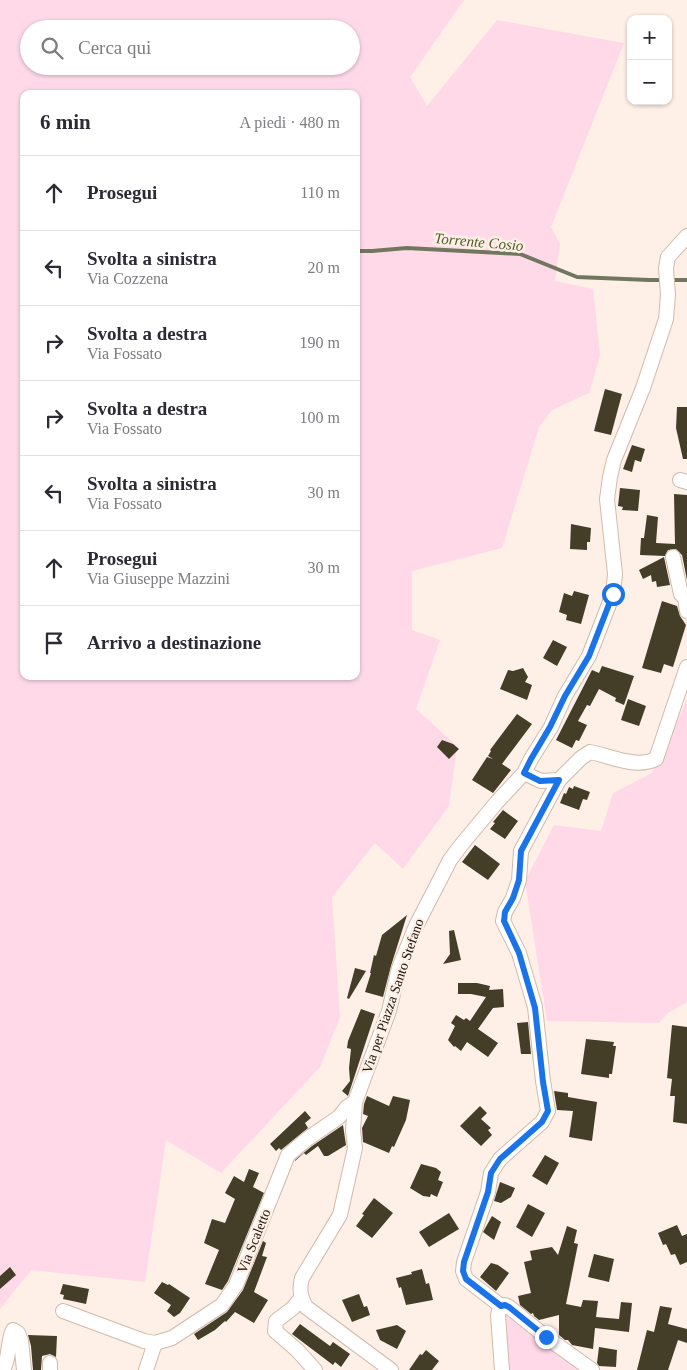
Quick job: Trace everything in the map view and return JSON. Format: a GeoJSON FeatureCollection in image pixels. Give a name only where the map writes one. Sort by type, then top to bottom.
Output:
{"type":"FeatureCollection","features":[{"type":"Feature","properties":{"kind":"street","name":"Via per Piazza Santo Stefano"},"geometry":{"type":"LineString","coordinates":[[355,1102],[389,1011],[399,968],[416,926],[454,855],[497,802],[524,773],[565,696],[589,656],[613,594],[615,574],[607,499],[610,476],[614,460],[643,388],[666,319],[668,295],[666,268],[668,256],[687,236]]}},
{"type":"Feature","properties":{"kind":"street"},"geometry":{"type":"LineString","coordinates":[[673,557],[681,594],[686,602]]}},
{"type":"Feature","properties":{"kind":"street"},"geometry":{"type":"LineString","coordinates":[[592,1370],[546,1337],[509,1307],[501,1306],[466,1279],[463,1271],[464,1262],[488,1192],[491,1173],[500,1159],[542,1122],[548,1111],[535,1008],[519,953],[504,921],[505,912],[513,898],[519,880],[521,851],[559,780],[581,758],[590,752],[637,764],[647,764],[656,759],[687,667]]}},
{"type":"Feature","properties":{"kind":"street"},"geometry":{"type":"LineString","coordinates":[[524,773],[540,781],[559,780]]}},
{"type":"Feature","properties":{"kind":"street"},"geometry":{"type":"LineString","coordinates":[[355,1102],[353,1130],[355,1148],[340,1215],[302,1278],[300,1286],[301,1298],[306,1308],[391,1370]]}},
{"type":"Feature","properties":{"kind":"street","name":"Via Scaletto"},"geometry":{"type":"LineString","coordinates":[[155,1343],[172,1338],[222,1305],[236,1285],[288,1155],[339,1117],[347,1107],[355,1102]]}},
{"type":"Feature","properties":{"kind":"street"},"geometry":{"type":"LineString","coordinates":[[301,1298],[276,1321],[275,1331],[315,1370]]}},
{"type":"Feature","properties":{"kind":"street"},"geometry":{"type":"LineString","coordinates":[[501,1306],[498,1315],[502,1370]]}},
{"type":"Feature","properties":{"kind":"street"},"geometry":{"type":"LineString","coordinates":[[63,1311],[144,1342],[155,1343],[146,1370]]}},
{"type":"Feature","properties":{"kind":"street"},"geometry":{"type":"LineString","coordinates":[[3,1370],[6,1365],[9,1338],[12,1330],[18,1333],[21,1341],[24,1370]]}},
{"type":"Feature","properties":{"kind":"shaded area"},"geometry":{"type":"Polygon","coordinates":[[[0,0],[464,0],[410,77],[427,106],[497,20],[624,43],[551,227],[560,244],[555,281],[593,289],[600,356],[589,393],[552,410],[539,427],[502,548],[412,571],[412,630],[440,640],[416,709],[457,746],[449,806],[403,869],[375,843],[332,897],[340,1017],[320,1067],[221,1173],[166,1140],[145,1282],[31,1270],[0,1309],[0,0]]]}},
{"type":"Feature","properties":{"kind":"shaded area"},"geometry":{"type":"Polygon","coordinates":[[[687,700],[687,1002],[668,1013],[659,1023],[547,1021],[525,881],[554,825],[601,831],[613,793],[652,773],[687,700]]]}},
{"type":"Feature","properties":{"kind":"shaded area"},"geometry":{"type":"Polygon","coordinates":[[[508,1313],[583,1370],[507,1370],[504,1320],[508,1313]]]}},
{"type":"Feature","properties":{"kind":"building"},"geometry":{"type":"Polygon","coordinates":[[[605,389],[622,394],[611,435],[594,431],[605,389]]]}},
{"type":"Feature","properties":{"kind":"building"},"geometry":{"type":"Polygon","coordinates":[[[677,407],[687,407],[687,459],[683,459],[676,428],[677,407]]]}},
{"type":"Feature","properties":{"kind":"building"},"geometry":{"type":"Polygon","coordinates":[[[632,445],[645,449],[641,462],[635,460],[632,472],[623,469],[632,445]]]}},
{"type":"Feature","properties":{"kind":"building"},"geometry":{"type":"Polygon","coordinates":[[[620,488],[640,490],[638,511],[622,510],[623,507],[618,506],[620,488]]]}},
{"type":"Feature","properties":{"kind":"building"},"geometry":{"type":"Polygon","coordinates":[[[674,494],[687,495],[687,580],[682,555],[676,549],[668,550],[665,556],[640,555],[641,538],[644,538],[647,515],[658,517],[656,543],[675,544],[674,494]]]}},
{"type":"Feature","properties":{"kind":"building"},"geometry":{"type":"Polygon","coordinates":[[[571,524],[591,528],[590,542],[587,542],[587,550],[570,549],[571,524]]]}},
{"type":"Feature","properties":{"kind":"building"},"geometry":{"type":"Polygon","coordinates":[[[664,557],[670,585],[657,587],[656,581],[652,582],[651,575],[643,579],[639,570],[664,557]]]}},
{"type":"Feature","properties":{"kind":"building"},"geometry":{"type":"Polygon","coordinates":[[[574,591],[589,595],[581,624],[566,620],[567,615],[559,612],[564,593],[572,596],[574,591]]]}},
{"type":"Feature","properties":{"kind":"building"},"geometry":{"type":"Polygon","coordinates":[[[662,601],[677,606],[680,616],[686,625],[673,667],[664,664],[661,673],[642,668],[662,601]]]}},
{"type":"Feature","properties":{"kind":"building"},"geometry":{"type":"Polygon","coordinates":[[[553,640],[567,647],[557,666],[543,658],[553,640]]]}},
{"type":"Feature","properties":{"kind":"building"},"geometry":{"type":"Polygon","coordinates":[[[602,666],[634,676],[624,705],[615,701],[616,698],[599,689],[590,706],[587,705],[578,721],[587,725],[579,741],[576,740],[572,748],[556,740],[592,670],[599,673],[602,666]]]}},
{"type":"Feature","properties":{"kind":"building"},"geometry":{"type":"Polygon","coordinates":[[[523,668],[528,677],[525,682],[532,685],[527,700],[500,689],[508,670],[513,671],[523,668]]]}},
{"type":"Feature","properties":{"kind":"building"},"geometry":{"type":"Polygon","coordinates":[[[628,699],[646,706],[639,726],[621,720],[628,699]]]}},
{"type":"Feature","properties":{"kind":"building"},"geometry":{"type":"Polygon","coordinates":[[[517,714],[532,724],[502,764],[511,770],[493,793],[472,780],[487,757],[493,759],[488,756],[490,750],[517,714]]]}},
{"type":"Feature","properties":{"kind":"building"},"geometry":{"type":"Polygon","coordinates":[[[442,740],[453,744],[459,749],[449,759],[437,747],[442,740]]]}},
{"type":"Feature","properties":{"kind":"building"},"geometry":{"type":"Polygon","coordinates":[[[574,786],[590,792],[587,800],[583,799],[579,810],[560,803],[564,793],[566,794],[569,787],[573,789],[574,786]]]}},
{"type":"Feature","properties":{"kind":"building"},"geometry":{"type":"Polygon","coordinates":[[[503,810],[518,821],[505,839],[490,829],[503,810]]]}},
{"type":"Feature","properties":{"kind":"building"},"geometry":{"type":"Polygon","coordinates":[[[475,845],[500,864],[488,880],[462,862],[475,845]]]}},
{"type":"Feature","properties":{"kind":"building"},"geometry":{"type":"Polygon","coordinates":[[[407,915],[383,997],[365,992],[374,955],[376,956],[382,935],[407,915]]]}},
{"type":"Feature","properties":{"kind":"building"},"geometry":{"type":"Polygon","coordinates":[[[454,930],[461,960],[443,964],[450,954],[449,931],[454,930]]]}},
{"type":"Feature","properties":{"kind":"building"},"geometry":{"type":"Polygon","coordinates":[[[355,968],[366,971],[349,999],[347,998],[355,968]]]}},
{"type":"Feature","properties":{"kind":"building"},"geometry":{"type":"Polygon","coordinates":[[[458,983],[477,983],[490,986],[489,990],[503,989],[504,1007],[493,1008],[478,1029],[498,1043],[488,1057],[467,1042],[461,1051],[448,1040],[455,1026],[451,1023],[456,1015],[470,1021],[486,997],[458,994],[458,983]]]}},
{"type":"Feature","properties":{"kind":"building"},"geometry":{"type":"Polygon","coordinates":[[[361,1009],[375,1014],[348,1096],[342,1091],[350,1081],[351,1049],[347,1048],[348,1041],[361,1009]]]}},
{"type":"Feature","properties":{"kind":"building"},"geometry":{"type":"Polygon","coordinates":[[[528,1022],[531,1054],[521,1054],[517,1023],[528,1022]]]}},
{"type":"Feature","properties":{"kind":"building"},"geometry":{"type":"Polygon","coordinates":[[[672,1025],[687,1027],[687,1124],[673,1122],[675,1096],[670,1096],[672,1079],[667,1078],[672,1025]]]}},
{"type":"Feature","properties":{"kind":"building"},"geometry":{"type":"Polygon","coordinates":[[[586,1039],[614,1042],[613,1046],[616,1046],[612,1074],[609,1074],[609,1078],[581,1074],[586,1039]]]}},
{"type":"Feature","properties":{"kind":"building"},"geometry":{"type":"Polygon","coordinates":[[[554,1091],[568,1093],[568,1097],[597,1102],[592,1141],[569,1137],[573,1111],[557,1110],[554,1091]]]}},
{"type":"Feature","properties":{"kind":"building"},"geometry":{"type":"Polygon","coordinates":[[[367,1096],[389,1106],[393,1096],[410,1100],[406,1120],[394,1147],[392,1146],[389,1153],[363,1142],[362,1128],[368,1116],[363,1114],[367,1096]]]}},
{"type":"Feature","properties":{"kind":"building"},"geometry":{"type":"Polygon","coordinates":[[[480,1106],[487,1113],[481,1119],[491,1128],[488,1130],[492,1135],[481,1146],[460,1126],[480,1106]]]}},
{"type":"Feature","properties":{"kind":"building"},"geometry":{"type":"Polygon","coordinates":[[[305,1111],[311,1118],[305,1123],[308,1128],[281,1150],[279,1148],[276,1151],[270,1144],[305,1111]]]}},
{"type":"Feature","properties":{"kind":"building"},"geometry":{"type":"Polygon","coordinates":[[[343,1125],[346,1145],[328,1156],[324,1156],[318,1146],[306,1155],[304,1153],[295,1161],[295,1160],[312,1146],[343,1125]]]}},
{"type":"Feature","properties":{"kind":"building"},"geometry":{"type":"Polygon","coordinates":[[[545,1155],[559,1163],[547,1185],[532,1176],[545,1155]]]}},
{"type":"Feature","properties":{"kind":"building"},"geometry":{"type":"Polygon","coordinates":[[[421,1164],[436,1168],[441,1172],[438,1180],[443,1182],[437,1197],[431,1194],[430,1197],[423,1196],[410,1188],[421,1164]]]}},
{"type":"Feature","properties":{"kind":"building"},"geometry":{"type":"Polygon","coordinates":[[[249,1169],[259,1173],[253,1187],[264,1193],[228,1281],[222,1290],[205,1284],[219,1250],[204,1243],[212,1219],[225,1223],[235,1199],[225,1193],[234,1176],[244,1182],[249,1169]]]}},
{"type":"Feature","properties":{"kind":"building"},"geometry":{"type":"Polygon","coordinates":[[[500,1182],[515,1188],[511,1197],[501,1203],[494,1201],[500,1182]]]}},
{"type":"Feature","properties":{"kind":"building"},"geometry":{"type":"Polygon","coordinates":[[[374,1198],[393,1213],[372,1238],[356,1226],[374,1198]]]}},
{"type":"Feature","properties":{"kind":"building"},"geometry":{"type":"Polygon","coordinates":[[[528,1204],[545,1213],[532,1237],[516,1227],[528,1204]]]}},
{"type":"Feature","properties":{"kind":"building"},"geometry":{"type":"Polygon","coordinates":[[[449,1213],[459,1229],[429,1247],[419,1232],[449,1213]]]}},
{"type":"Feature","properties":{"kind":"building"},"geometry":{"type":"Polygon","coordinates":[[[492,1216],[501,1222],[494,1240],[483,1232],[492,1216]]]}},
{"type":"Feature","properties":{"kind":"building"},"geometry":{"type":"Polygon","coordinates":[[[677,1225],[682,1236],[687,1234],[687,1262],[680,1265],[675,1254],[671,1255],[666,1244],[663,1245],[658,1233],[677,1225]]]}},
{"type":"Feature","properties":{"kind":"building"},"geometry":{"type":"Polygon","coordinates":[[[567,1226],[577,1230],[574,1243],[578,1244],[566,1304],[581,1307],[583,1300],[598,1301],[596,1317],[619,1319],[621,1302],[632,1303],[629,1332],[595,1328],[593,1349],[572,1345],[568,1340],[559,1335],[559,1315],[539,1320],[533,1313],[531,1314],[520,1305],[518,1296],[531,1293],[524,1262],[532,1260],[530,1251],[552,1247],[558,1255],[567,1226]]]}},
{"type":"Feature","properties":{"kind":"building"},"geometry":{"type":"Polygon","coordinates":[[[263,1241],[266,1243],[262,1256],[267,1257],[254,1292],[268,1300],[254,1323],[235,1312],[226,1322],[198,1340],[194,1334],[227,1312],[243,1290],[263,1241]]]}},
{"type":"Feature","properties":{"kind":"building"},"geometry":{"type":"Polygon","coordinates":[[[594,1254],[614,1259],[609,1282],[588,1277],[594,1254]]]}},
{"type":"Feature","properties":{"kind":"building"},"geometry":{"type":"Polygon","coordinates":[[[491,1263],[498,1265],[509,1273],[496,1291],[480,1277],[491,1263]]]}},
{"type":"Feature","properties":{"kind":"building"},"geometry":{"type":"Polygon","coordinates":[[[10,1267],[16,1275],[0,1289],[0,1276],[10,1267]]]}},
{"type":"Feature","properties":{"kind":"building"},"geometry":{"type":"Polygon","coordinates":[[[422,1269],[426,1284],[429,1283],[433,1300],[406,1305],[401,1287],[399,1288],[396,1278],[422,1269]]]}},
{"type":"Feature","properties":{"kind":"building"},"geometry":{"type":"Polygon","coordinates":[[[162,1282],[169,1284],[190,1298],[180,1313],[174,1317],[167,1311],[171,1305],[154,1293],[162,1282]]]}},
{"type":"Feature","properties":{"kind":"building"},"geometry":{"type":"Polygon","coordinates":[[[63,1284],[89,1289],[86,1304],[63,1299],[64,1295],[60,1294],[63,1284]]]}},
{"type":"Feature","properties":{"kind":"building"},"geometry":{"type":"Polygon","coordinates":[[[359,1294],[364,1307],[367,1306],[370,1315],[352,1322],[342,1300],[359,1294]]]}},
{"type":"Feature","properties":{"kind":"building"},"geometry":{"type":"Polygon","coordinates":[[[660,1306],[672,1308],[668,1324],[687,1329],[687,1343],[678,1340],[668,1370],[637,1370],[647,1330],[654,1332],[660,1306]]]}},
{"type":"Feature","properties":{"kind":"building"},"geometry":{"type":"Polygon","coordinates":[[[300,1324],[330,1346],[333,1342],[350,1354],[341,1367],[335,1362],[333,1365],[292,1334],[300,1324]]]}},
{"type":"Feature","properties":{"kind":"building"},"geometry":{"type":"Polygon","coordinates":[[[397,1325],[406,1331],[397,1349],[380,1340],[376,1330],[397,1325]]]}},
{"type":"Feature","properties":{"kind":"building"},"geometry":{"type":"Polygon","coordinates":[[[28,1335],[57,1336],[56,1357],[50,1354],[42,1356],[41,1370],[33,1370],[28,1335]]]}},
{"type":"Feature","properties":{"kind":"building"},"geometry":{"type":"Polygon","coordinates":[[[599,1347],[617,1350],[616,1367],[599,1366],[597,1363],[599,1347]]]}},
{"type":"Feature","properties":{"kind":"building"},"geometry":{"type":"Polygon","coordinates":[[[426,1350],[439,1361],[432,1370],[409,1370],[420,1354],[422,1355],[426,1350]]]}},
{"type":"Feature","properties":{"kind":"waterway","name":"Torrente Cosio"},"geometry":{"type":"LineString","coordinates":[[360,251],[407,248],[520,254],[577,277],[687,280]]}},
{"type":"Feature","properties":{"kind":"route"},"geometry":{"type":"LineString","coordinates":[[546,1337],[509,1307],[501,1306],[466,1279],[463,1271],[464,1262],[488,1192],[491,1173],[500,1159],[542,1122],[548,1111],[535,1008],[519,953],[504,921],[505,912],[513,898],[519,880],[521,851],[559,780],[540,781],[524,773],[565,696],[589,656],[613,594]]}}]}
